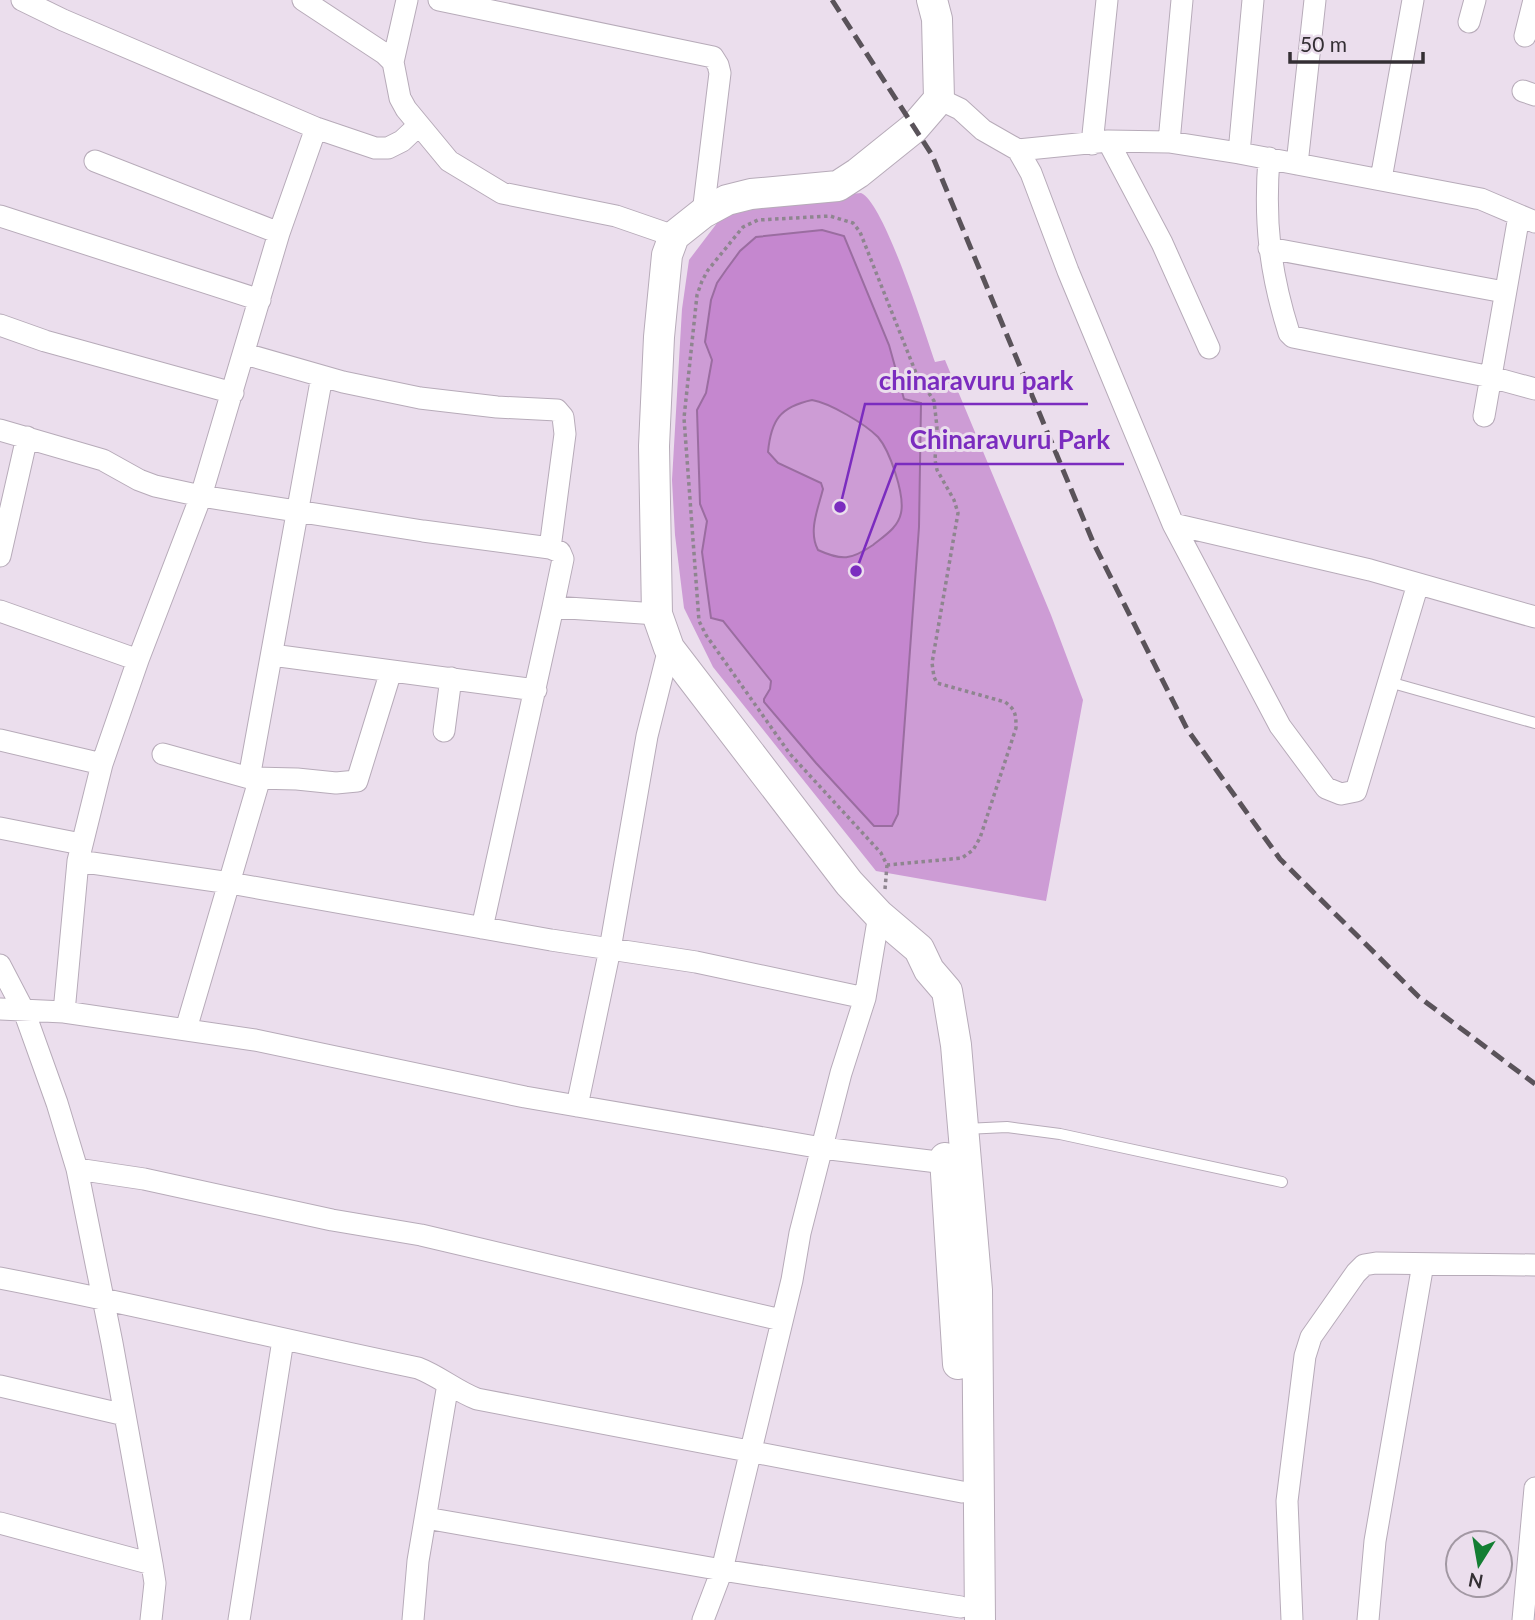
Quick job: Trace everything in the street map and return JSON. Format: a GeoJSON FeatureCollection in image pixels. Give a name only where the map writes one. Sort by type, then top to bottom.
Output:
{"type":"FeatureCollection","features":[{"type":"Feature","properties":{"kind":"main road"},"geometry":{"type":"LineString","coordinates":[[939,6],[939,99],[914,128],[838,186],[751,194],[727,200],[703,212],[674,236],[667,255],[654,433],[657,614],[669,648],[849,883],[879,915],[919,949],[929,970],[947,991],[956,1045],[977,1290],[967,1616]]}},
{"type":"Feature","properties":{"kind":"main road"},"geometry":{"type":"LineString","coordinates":[[929,970],[928,995],[937,1030],[956,1318],[967,1616]]}},
{"type":"Feature","properties":{"kind":"street"},"geometry":{"type":"LineString","coordinates":[[22,0],[316,128],[375,148],[388,148],[401,141],[419,125]]}},
{"type":"Feature","properties":{"kind":"street"},"geometry":{"type":"LineString","coordinates":[[303,0],[393,62]]}},
{"type":"Feature","properties":{"kind":"street"},"geometry":{"type":"LineString","coordinates":[[407,0],[393,62],[400,98],[449,161],[502,193],[616,216],[674,236]]}},
{"type":"Feature","properties":{"kind":"street"},"geometry":{"type":"LineString","coordinates":[[439,0],[713,57],[720,74],[703,212]]}},
{"type":"Feature","properties":{"kind":"street"},"geometry":{"type":"LineString","coordinates":[[1107,0],[1100,143],[1162,243],[1209,348]]}},
{"type":"Feature","properties":{"kind":"street"},"geometry":{"type":"LineString","coordinates":[[1169,142],[1182,0]]}},
{"type":"Feature","properties":{"kind":"street"},"geometry":{"type":"LineString","coordinates":[[1239,153],[1253,0]]}},
{"type":"Feature","properties":{"kind":"street"},"geometry":{"type":"LineString","coordinates":[[1297,164],[1315,0]]}},
{"type":"Feature","properties":{"kind":"street"},"geometry":{"type":"LineString","coordinates":[[1381,179],[1413,0]]}},
{"type":"Feature","properties":{"kind":"street"},"geometry":{"type":"LineString","coordinates":[[1469,22],[1475,0]]}},
{"type":"Feature","properties":{"kind":"street"},"geometry":{"type":"LineString","coordinates":[[1525,36],[1534,0]]}},
{"type":"Feature","properties":{"kind":"street"},"geometry":{"type":"LineString","coordinates":[[939,99],[960,109],[982,130],[1018,150],[1031,173],[1068,271],[1173,524],[1280,726],[1326,788],[1340,794],[1356,792],[1418,584]]}},
{"type":"Feature","properties":{"kind":"street"},"geometry":{"type":"LineString","coordinates":[[64,1012],[79,852],[102,764],[138,660],[201,496],[279,233],[316,128]]}},
{"type":"Feature","properties":{"kind":"street"},"geometry":{"type":"LineString","coordinates":[[1018,150],[1100,143],[1169,142],[1381,179],[1481,200],[1527,219],[1504,292],[1484,416]]}},
{"type":"Feature","properties":{"kind":"street"},"geometry":{"type":"LineString","coordinates":[[1269,159],[1265,212],[1269,248],[1277,296],[1289,333],[1293,337],[1491,377],[1535,389]]}},
{"type":"Feature","properties":{"kind":"street"},"geometry":{"type":"LineString","coordinates":[[95,161],[279,233]]}},
{"type":"Feature","properties":{"kind":"street"},"geometry":{"type":"LineString","coordinates":[[0,216],[260,300]]}},
{"type":"Feature","properties":{"kind":"street"},"geometry":{"type":"LineString","coordinates":[[1269,248],[1504,292]]}},
{"type":"Feature","properties":{"kind":"street"},"geometry":{"type":"LineString","coordinates":[[0,325],[45,341],[233,393]]}},
{"type":"Feature","properties":{"kind":"street"},"geometry":{"type":"LineString","coordinates":[[245,354],[322,376],[420,398],[497,407],[557,410],[563,417],[565,433],[550,548]]}},
{"type":"Feature","properties":{"kind":"street"},"geometry":{"type":"LineString","coordinates":[[186,1029],[230,883],[254,779],[272,655],[322,376]]}},
{"type":"Feature","properties":{"kind":"street"},"geometry":{"type":"LineString","coordinates":[[0,430],[103,460],[155,486],[201,496],[550,548],[560,552],[563,559],[536,690],[482,928]]}},
{"type":"Feature","properties":{"kind":"street"},"geometry":{"type":"LineString","coordinates":[[0,554],[27,437]]}},
{"type":"Feature","properties":{"kind":"street"},"geometry":{"type":"LineString","coordinates":[[1173,524],[1418,584],[1535,617]]}},
{"type":"Feature","properties":{"kind":"street"},"geometry":{"type":"LineString","coordinates":[[553,607],[657,614]]}},
{"type":"Feature","properties":{"kind":"street"},"geometry":{"type":"LineString","coordinates":[[0,611],[138,660]]}},
{"type":"Feature","properties":{"kind":"street"},"geometry":{"type":"LineString","coordinates":[[577,1106],[610,949],[647,736],[669,648]]}},
{"type":"Feature","properties":{"kind":"street"},"geometry":{"type":"LineString","coordinates":[[272,655],[536,690]]}},
{"type":"Feature","properties":{"kind":"street"},"geometry":{"type":"LineString","coordinates":[[254,779],[336,783],[357,781],[391,671]]}},
{"type":"Feature","properties":{"kind":"street"},"geometry":{"type":"LineString","coordinates":[[444,730],[451,678]]}},
{"type":"Feature","properties":{"kind":"street"},"geometry":{"type":"LineString","coordinates":[[0,740],[102,764]]}},
{"type":"Feature","properties":{"kind":"street"},"geometry":{"type":"LineString","coordinates":[[163,754],[293,789]]}},
{"type":"Feature","properties":{"kind":"street"},"geometry":{"type":"LineString","coordinates":[[0,828],[79,852],[230,883],[482,928],[696,962],[865,998]]}},
{"type":"Feature","properties":{"kind":"street"},"geometry":{"type":"LineString","coordinates":[[703,1620],[722,1570],[792,1280],[800,1233],[841,1073],[865,998],[879,915]]}},
{"type":"Feature","properties":{"kind":"street"},"geometry":{"type":"LineString","coordinates":[[0,965],[24,1011],[57,1102],[77,1168],[152,1564],[155,1583],[151,1620]]}},
{"type":"Feature","properties":{"kind":"street"},"geometry":{"type":"LineString","coordinates":[[0,1009],[64,1012],[255,1040],[525,1097],[822,1148],[946,1163]]}},
{"type":"Feature","properties":{"kind":"street"},"geometry":{"type":"LineString","coordinates":[[77,1168],[421,1236],[781,1320]]}},
{"type":"Feature","properties":{"kind":"street"},"geometry":{"type":"LineString","coordinates":[[1292,1620],[1287,1501],[1307,1345],[1356,1273],[1364,1265],[1376,1263],[1535,1265]]}},
{"type":"Feature","properties":{"kind":"street"},"geometry":{"type":"LineString","coordinates":[[1368,1620],[1375,1541],[1423,1264]]}},
{"type":"Feature","properties":{"kind":"street"},"geometry":{"type":"LineString","coordinates":[[0,1278],[418,1368],[477,1399],[962,1492]]}},
{"type":"Feature","properties":{"kind":"street"},"geometry":{"type":"LineString","coordinates":[[239,1620],[283,1340]]}},
{"type":"Feature","properties":{"kind":"street"},"geometry":{"type":"LineString","coordinates":[[413,1620],[418,1561],[448,1384]]}},
{"type":"Feature","properties":{"kind":"street"},"geometry":{"type":"LineString","coordinates":[[0,1386],[125,1415]]}},
{"type":"Feature","properties":{"kind":"street"},"geometry":{"type":"LineString","coordinates":[[1523,1620],[1535,1488]]}},
{"type":"Feature","properties":{"kind":"street"},"geometry":{"type":"LineString","coordinates":[[426,1518],[967,1616]]}},
{"type":"Feature","properties":{"kind":"street"},"geometry":{"type":"LineString","coordinates":[[0,1523],[152,1564]]}},
{"type":"Feature","properties":{"kind":"lane"},"geometry":{"type":"LineString","coordinates":[[1389,682],[1535,723]]}},
{"type":"Feature","properties":{"kind":"lane"},"geometry":{"type":"LineString","coordinates":[[963,1129],[1007,1127],[1041,1131],[1282,1182]]}},
{"type":"Feature","properties":{"kind":"path"},"geometry":{"type":"LineString","coordinates":[[879,915],[887,877],[887,865],[881,853],[790,754],[706,635],[699,621],[684,418],[697,295],[708,270],[743,228],[758,220],[830,216],[853,223],[860,232],[916,373],[933,401],[937,427],[937,470],[954,500],[958,513],[932,663],[934,677],[937,683],[1005,702],[1014,708],[1016,717],[1016,728],[980,838],[973,850],[961,858],[887,865]]}},
{"type":"Feature","properties":{"kind":"shaded area"},"geometry":{"type":"Polygon","coordinates":[[[861,193],[881,219],[892,243],[935,362],[945,360],[1051,615],[1083,700],[1046,901],[876,871],[713,667],[684,608],[675,535],[672,480],[682,309],[689,260],[730,206],[861,193]]]}},
{"type":"Feature","properties":{"kind":"shaded area"},"geometry":{"type":"Polygon","coordinates":[[[822,230],[844,236],[889,345],[904,399],[921,403],[919,527],[898,814],[892,826],[874,826],[816,763],[764,702],[771,681],[723,621],[711,618],[702,552],[707,521],[700,504],[697,410],[706,393],[712,360],[705,342],[711,300],[717,283],[740,251],[756,237],[822,230]],[[812,400],[792,407],[779,417],[772,431],[768,452],[778,463],[821,483],[823,489],[814,528],[818,550],[834,556],[852,556],[865,550],[894,527],[902,505],[899,485],[892,462],[878,437],[847,415],[812,400]]]}},
{"type":"Feature","properties":{"kind":"railway"},"geometry":{"type":"LineString","coordinates":[[832,0],[932,155],[1093,542],[1187,729],[1280,859],[1419,997],[1535,1084]]}},
{"type":"Feature","properties":{"kind":"place","name":"chinaravuru park"},"geometry":{"type":"Point","coordinates":[840,507]}},
{"type":"Feature","properties":{"kind":"place","name":"Chinaravuru Park"},"geometry":{"type":"Point","coordinates":[856,571]}}]}
